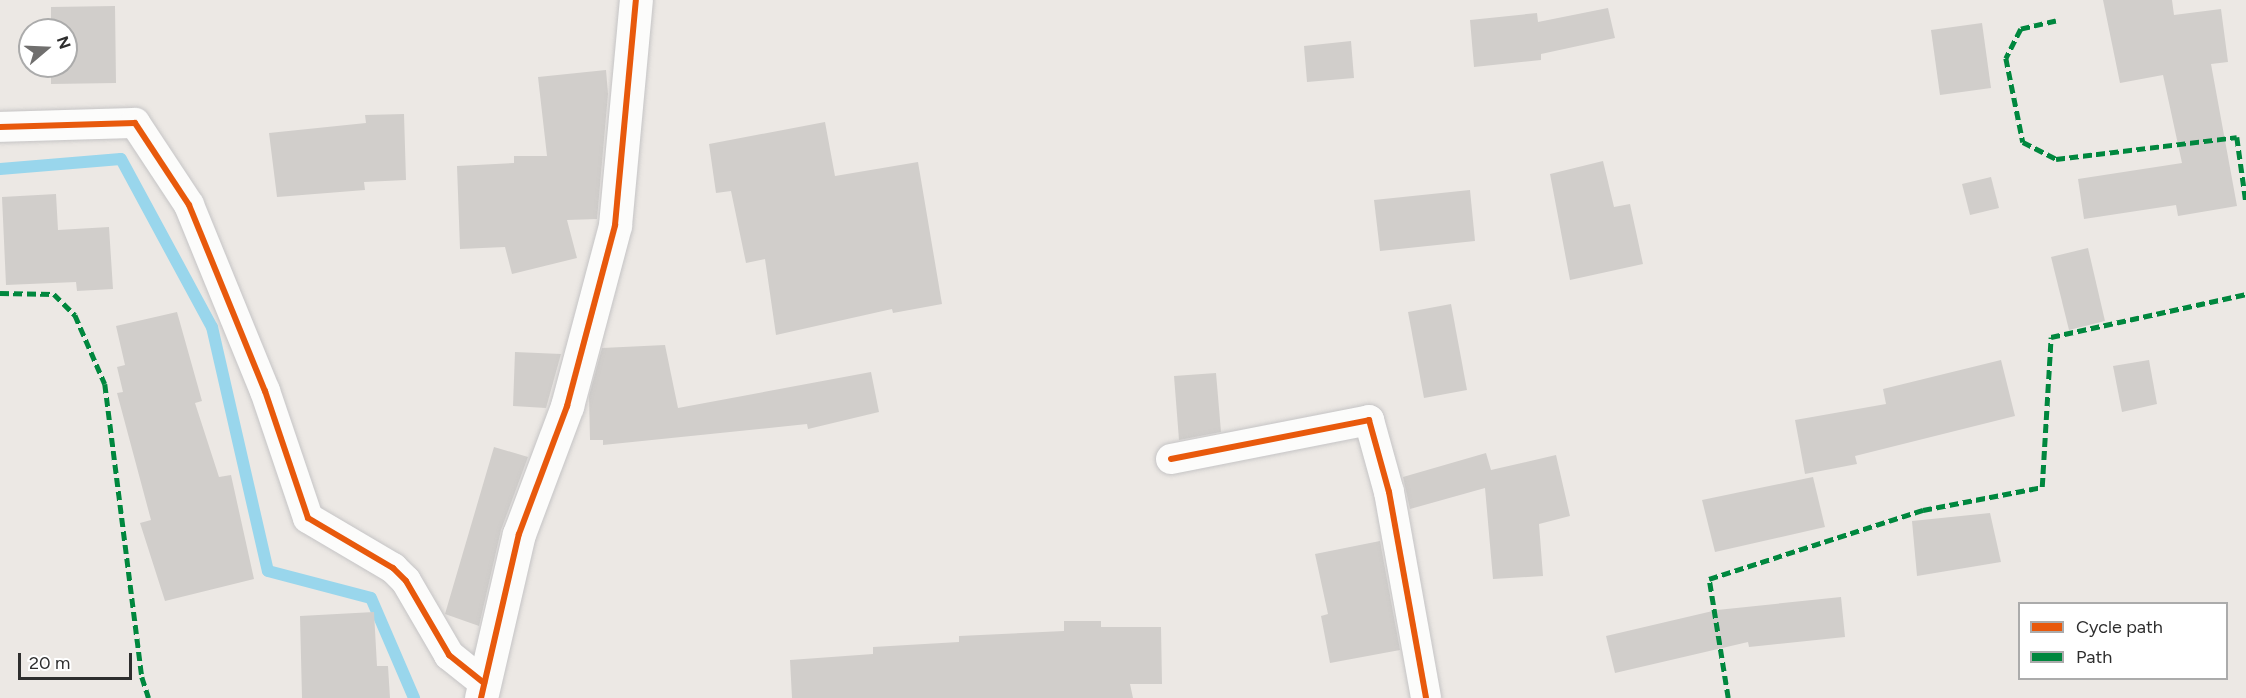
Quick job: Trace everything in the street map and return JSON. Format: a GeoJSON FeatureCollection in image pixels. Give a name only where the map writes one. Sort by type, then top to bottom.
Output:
{"type":"FeatureCollection","features":[{"type":"Feature","properties":{"kind":"street"},"geometry":{"type":"LineString","coordinates":[[482,690],[519,534],[567,406],[615,225],[636,0]]}},
{"type":"Feature","properties":{"kind":"street"},"geometry":{"type":"LineString","coordinates":[[0,127],[135,123],[189,205],[265,392],[308,518],[393,568],[406,581],[449,655],[482,690]]}},
{"type":"Feature","properties":{"kind":"street"},"geometry":{"type":"LineString","coordinates":[[1171,459],[1369,420],[1389,492],[1426,698]]}},
{"type":"Feature","properties":{"kind":"building"},"geometry":{"type":"Polygon","coordinates":[[[2103,0],[2172,0],[2174,15],[2221,9],[2228,62],[2211,64],[2237,206],[2178,216],[2176,205],[2084,219],[2078,179],[2182,163],[2163,75],[2120,83],[2103,0]]]}},
{"type":"Feature","properties":{"kind":"building"},"geometry":{"type":"Polygon","coordinates":[[[115,6],[116,83],[51,84],[51,78],[78,78],[78,18],[51,18],[51,7],[115,6]]]}},
{"type":"Feature","properties":{"kind":"building"},"geometry":{"type":"Polygon","coordinates":[[[1608,8],[1615,38],[1541,54],[1541,60],[1474,67],[1470,20],[1537,13],[1538,22],[1608,8]]]}},
{"type":"Feature","properties":{"kind":"building"},"geometry":{"type":"Polygon","coordinates":[[[1982,23],[1991,88],[1940,95],[1931,30],[1982,23]]]}},
{"type":"Feature","properties":{"kind":"building"},"geometry":{"type":"Polygon","coordinates":[[[1351,41],[1354,78],[1307,82],[1304,46],[1351,41]]]}},
{"type":"Feature","properties":{"kind":"building"},"geometry":{"type":"Polygon","coordinates":[[[606,70],[608,94],[597,219],[567,220],[577,258],[512,274],[505,247],[460,249],[457,166],[514,163],[514,156],[547,156],[538,77],[606,70]]]}},
{"type":"Feature","properties":{"kind":"building"},"geometry":{"type":"Polygon","coordinates":[[[404,114],[406,180],[364,182],[365,190],[277,197],[269,133],[366,123],[365,115],[404,114]]]}},
{"type":"Feature","properties":{"kind":"building"},"geometry":{"type":"Polygon","coordinates":[[[825,122],[835,176],[918,162],[942,304],[893,313],[892,309],[776,335],[765,259],[746,263],[731,191],[716,193],[709,144],[825,122]]]}},
{"type":"Feature","properties":{"kind":"building"},"geometry":{"type":"Polygon","coordinates":[[[1603,161],[1614,207],[1630,204],[1643,264],[1570,280],[1550,174],[1603,161]]]}},
{"type":"Feature","properties":{"kind":"building"},"geometry":{"type":"Polygon","coordinates":[[[1991,177],[1999,208],[1970,215],[1962,184],[1991,177]]]}},
{"type":"Feature","properties":{"kind":"building"},"geometry":{"type":"Polygon","coordinates":[[[1470,190],[1475,241],[1380,251],[1374,200],[1470,190]]]}},
{"type":"Feature","properties":{"kind":"building"},"geometry":{"type":"Polygon","coordinates":[[[56,194],[58,230],[109,227],[113,289],[77,291],[76,282],[6,285],[2,197],[56,194]]]}},
{"type":"Feature","properties":{"kind":"building"},"geometry":{"type":"Polygon","coordinates":[[[2088,248],[2105,321],[2069,330],[2051,257],[2088,248]]]}},
{"type":"Feature","properties":{"kind":"building"},"geometry":{"type":"Polygon","coordinates":[[[1451,304],[1467,390],[1424,398],[1408,312],[1451,304]]]}},
{"type":"Feature","properties":{"kind":"building"},"geometry":{"type":"Polygon","coordinates":[[[177,312],[202,401],[195,403],[219,477],[231,475],[254,579],[165,601],[140,523],[151,520],[117,393],[123,392],[117,367],[125,365],[116,326],[177,312]]]}},
{"type":"Feature","properties":{"kind":"building"},"geometry":{"type":"Polygon","coordinates":[[[665,345],[678,408],[871,372],[879,412],[808,429],[807,424],[603,445],[603,440],[590,440],[589,396],[602,348],[665,345]]]}},
{"type":"Feature","properties":{"kind":"building"},"geometry":{"type":"Polygon","coordinates":[[[515,352],[561,354],[546,408],[513,406],[515,352]]]}},
{"type":"Feature","properties":{"kind":"building"},"geometry":{"type":"Polygon","coordinates":[[[2001,360],[2015,416],[1855,456],[1857,464],[1805,474],[1795,420],[1886,404],[1883,389],[2001,360]]]}},
{"type":"Feature","properties":{"kind":"building"},"geometry":{"type":"Polygon","coordinates":[[[2149,360],[2157,404],[2122,412],[2113,366],[2149,360]]]}},
{"type":"Feature","properties":{"kind":"building"},"geometry":{"type":"Polygon","coordinates":[[[1216,373],[1221,432],[1179,440],[1174,376],[1216,373]]]}},
{"type":"Feature","properties":{"kind":"building"},"geometry":{"type":"Polygon","coordinates":[[[494,447],[528,457],[501,530],[479,626],[445,614],[494,447]]]}},
{"type":"Feature","properties":{"kind":"building"},"geometry":{"type":"Polygon","coordinates":[[[1486,453],[1491,470],[1556,455],[1570,516],[1539,524],[1543,576],[1493,579],[1485,488],[1410,509],[1403,477],[1486,453]]]}},
{"type":"Feature","properties":{"kind":"building"},"geometry":{"type":"Polygon","coordinates":[[[1813,477],[1825,527],[1715,552],[1702,500],[1813,477]]]}},
{"type":"Feature","properties":{"kind":"building"},"geometry":{"type":"Polygon","coordinates":[[[1990,513],[2001,562],[1917,576],[1912,521],[1990,513]]]}},
{"type":"Feature","properties":{"kind":"building"},"geometry":{"type":"Polygon","coordinates":[[[1380,541],[1400,650],[1330,663],[1321,616],[1328,614],[1315,554],[1380,541]]]}},
{"type":"Feature","properties":{"kind":"building"},"geometry":{"type":"Polygon","coordinates":[[[1841,597],[1845,637],[1749,647],[1748,642],[1615,673],[1606,636],[1717,610],[1841,597]]]}},
{"type":"Feature","properties":{"kind":"building"},"geometry":{"type":"Polygon","coordinates":[[[374,612],[377,666],[388,666],[390,698],[302,698],[300,616],[374,612]]]}},
{"type":"Feature","properties":{"kind":"building"},"geometry":{"type":"Polygon","coordinates":[[[1064,621],[1101,621],[1101,627],[1161,627],[1162,684],[1130,684],[1133,698],[792,698],[790,660],[873,654],[873,647],[959,642],[959,636],[1064,631],[1064,621]]]}},
{"type":"Feature","properties":{"kind":"waterway"},"geometry":{"type":"LineString","coordinates":[[0,169],[121,159],[212,327],[268,571],[371,598],[414,698]]}},
{"type":"Feature","properties":{"kind":"marked path"},"geometry":{"type":"LineString","coordinates":[[2056,21],[2021,29],[2006,58],[2023,142],[2056,159],[2237,137],[2246,202]]}},
{"type":"Feature","properties":{"kind":"marked path"},"geometry":{"type":"LineString","coordinates":[[0,293],[54,294],[75,315],[105,384],[142,677],[149,698]]}},
{"type":"Feature","properties":{"kind":"marked path"},"geometry":{"type":"LineString","coordinates":[[1728,698],[1709,579],[1923,510],[2042,487],[2051,337],[2246,294]]}},
{"type":"Feature","properties":{"kind":"cycle path"},"geometry":{"type":"LineString","coordinates":[[481,698],[519,534],[567,406],[615,225],[636,0]]}},
{"type":"Feature","properties":{"kind":"cycle path"},"geometry":{"type":"LineString","coordinates":[[0,127],[135,123],[189,205],[265,391],[308,518],[393,568],[406,581],[449,655],[484,683]]}},
{"type":"Feature","properties":{"kind":"cycle path"},"geometry":{"type":"LineString","coordinates":[[1171,459],[1369,420],[1389,492],[1426,698]]}}]}
